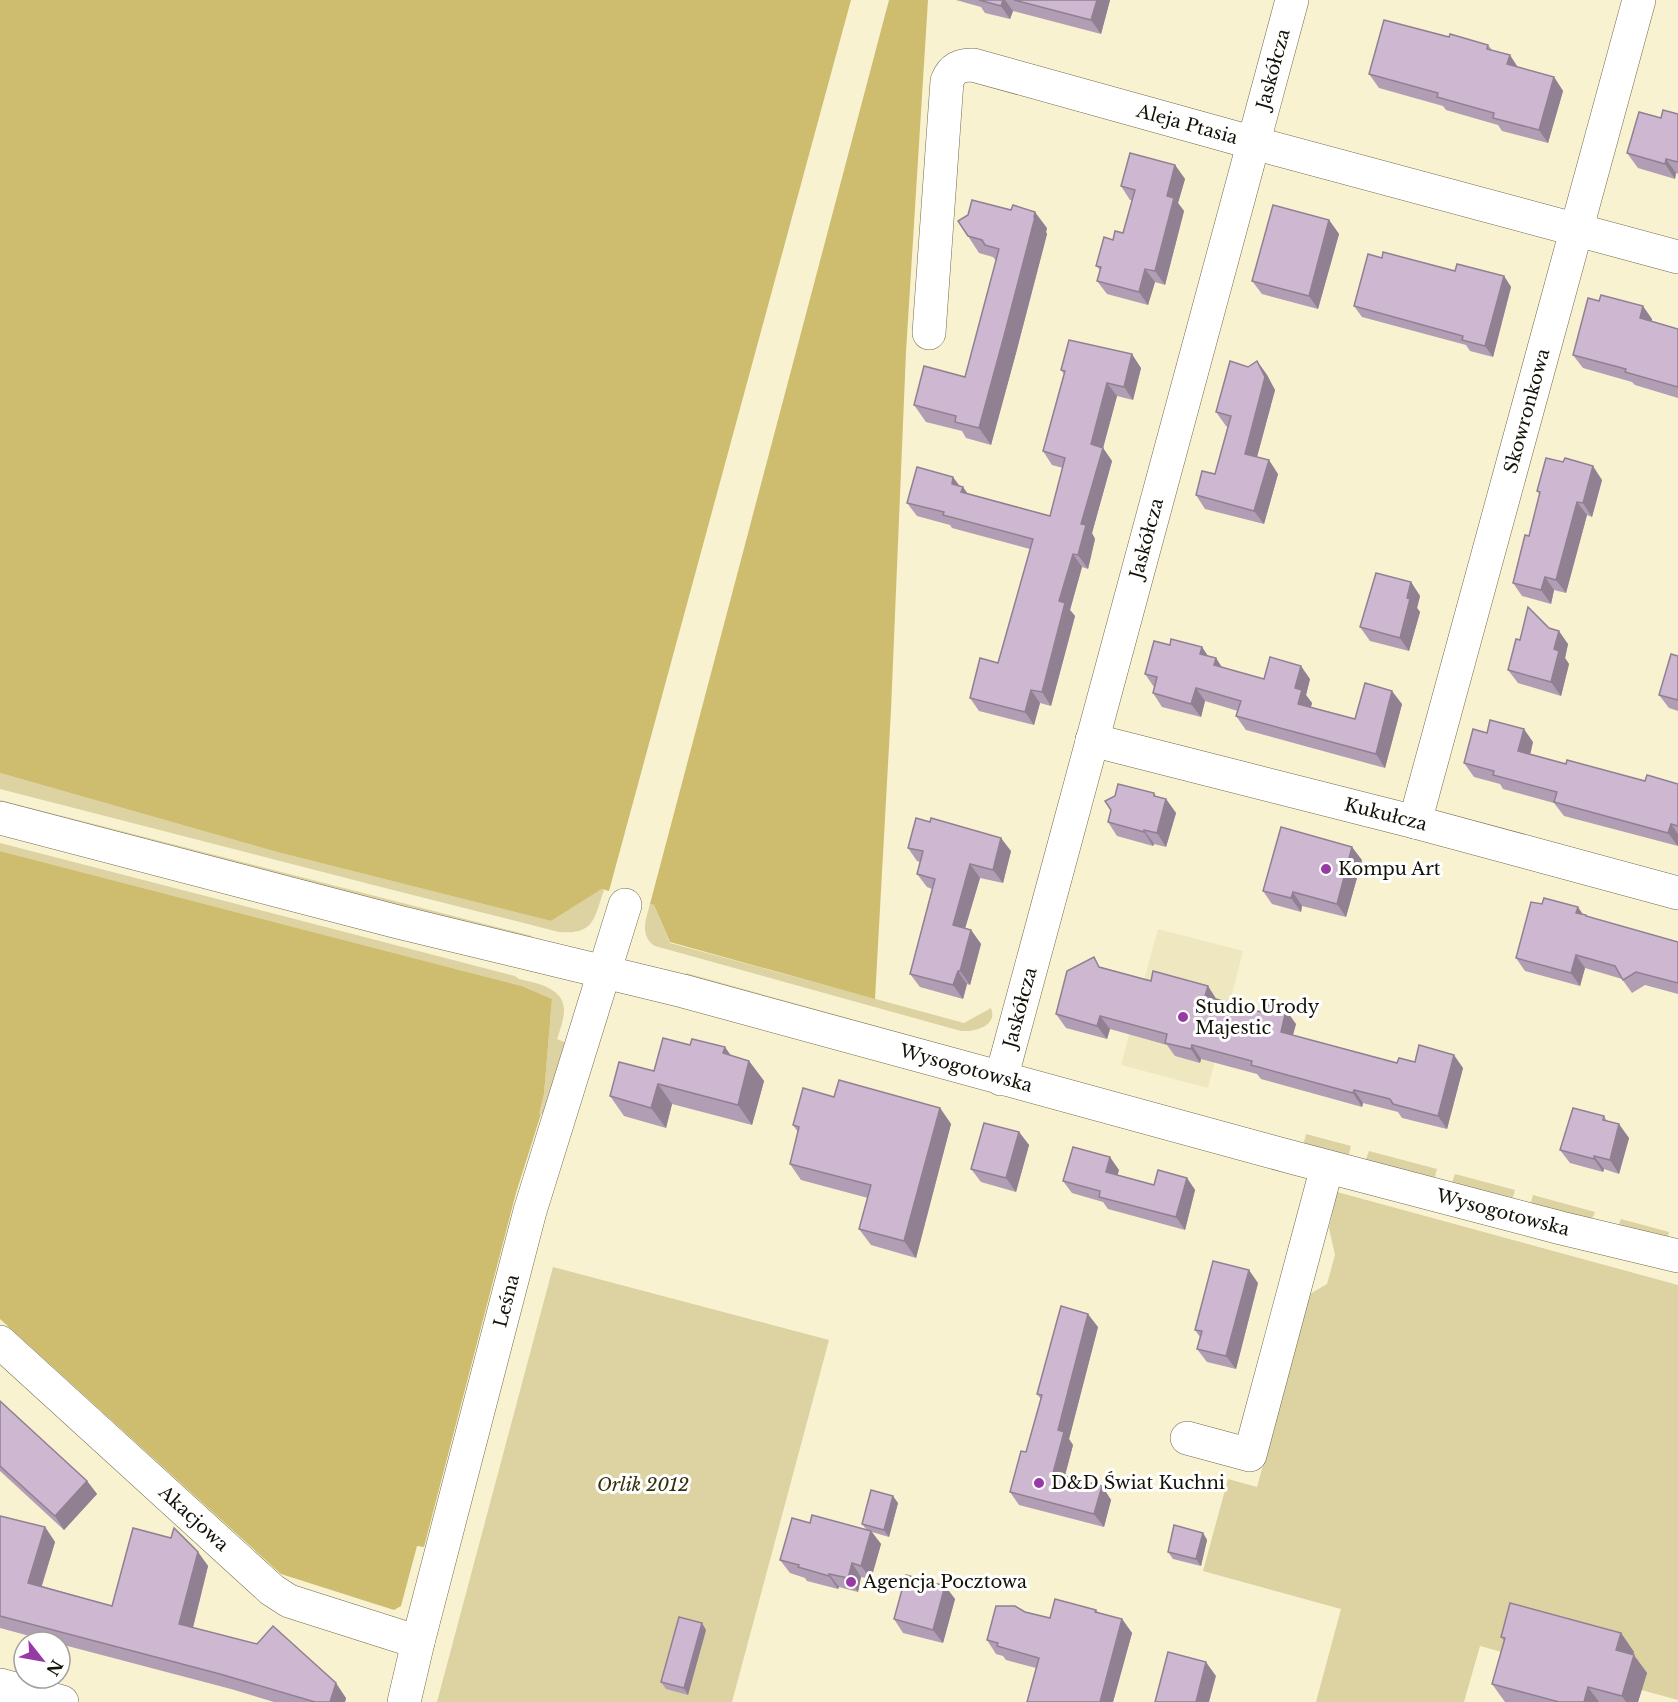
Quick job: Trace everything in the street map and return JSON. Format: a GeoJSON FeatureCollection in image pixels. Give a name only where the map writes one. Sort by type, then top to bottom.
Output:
{"type":"FeatureCollection","features":[{"type":"Feature","properties":{"kind":"street","name":"Jaskółcza"},"geometry":{"type":"LineString","coordinates":[[1001,1079],[1292,0]]}},
{"type":"Feature","properties":{"kind":"street","name":"Skowronkowa"},"geometry":{"type":"LineString","coordinates":[[1415,822],[1639,0]]}},
{"type":"Feature","properties":{"kind":"street","name":"Aleja Ptasia"},"geometry":{"type":"LineString","coordinates":[[929,333],[947,81],[950,73],[956,67],[974,65],[1678,257]]}},
{"type":"Feature","properties":{"kind":"street","name":"Kukułcza"},"geometry":{"type":"LineString","coordinates":[[1092,740],[1415,822],[1678,893]]}},
{"type":"Feature","properties":{"kind":"street","name":"Wysogotowska"},"geometry":{"type":"LineString","coordinates":[[0,818],[398,922],[683,991],[1327,1167],[1678,1256]]}},
{"type":"Feature","properties":{"kind":"street","name":"Leśna"},"geometry":{"type":"LineString","coordinates":[[404,1702],[531,1211],[625,905]]}},
{"type":"Feature","properties":{"kind":"street"},"geometry":{"type":"LineString","coordinates":[[1187,1438],[1250,1455],[1327,1167]]}},
{"type":"Feature","properties":{"kind":"street","name":"Akacjowa"},"geometry":{"type":"LineString","coordinates":[[0,1342],[272,1590],[289,1600],[418,1642]]}},
{"type":"Feature","properties":{"kind":"street"},"geometry":{"type":"LineString","coordinates":[[0,1685],[62,1702]]}},
{"type":"Feature","properties":{"kind":"shaded area"},"geometry":{"type":"Polygon","coordinates":[[[0,0],[851,0],[609,891],[602,889],[551,921],[277,852],[0,773],[0,0]]]}},
{"type":"Feature","properties":{"kind":"shaded area"},"geometry":{"type":"Polygon","coordinates":[[[889,0],[928,0],[906,352],[891,710],[875,999],[670,942],[654,905],[650,904],[889,0]]]}},
{"type":"Feature","properties":{"kind":"shaded area"},"geometry":{"type":"Polygon","coordinates":[[[0,851],[522,986],[552,999],[544,1094],[539,1113],[541,1114],[516,1193],[424,1547],[417,1546],[401,1606],[394,1610],[281,1574],[0,1319],[0,851]]]}},
{"type":"Feature","properties":{"kind":"shaded area"},"geometry":{"type":"Polygon","coordinates":[[[1158,929],[1243,951],[1208,1088],[1121,1065],[1158,929]]]}},
{"type":"Feature","properties":{"kind":"green space"},"geometry":{"type":"Polygon","coordinates":[[[0,773],[277,852],[551,921],[602,889],[604,890],[591,923],[580,931],[559,932],[0,789],[0,773]]]}},
{"type":"Feature","properties":{"kind":"green space"},"geometry":{"type":"Polygon","coordinates":[[[0,800],[532,936],[531,940],[0,804],[0,800]]]}},
{"type":"Feature","properties":{"kind":"green space"},"geometry":{"type":"Polygon","coordinates":[[[0,843],[515,976],[548,987],[563,1002],[562,1025],[557,1039],[569,1044],[546,1115],[538,1113],[544,1094],[552,999],[522,986],[0,851],[0,843]]]}},
{"type":"Feature","properties":{"kind":"green space"},"geometry":{"type":"Polygon","coordinates":[[[650,904],[654,905],[670,943],[964,1023],[991,1008],[991,1019],[984,1027],[961,1031],[655,946],[645,932],[650,904]]]}},
{"type":"Feature","properties":{"kind":"green space"},"geometry":{"type":"Polygon","coordinates":[[[686,973],[970,1052],[963,1053],[685,977],[686,973]]]}},
{"type":"Feature","properties":{"kind":"green space"},"geometry":{"type":"Polygon","coordinates":[[[1306,1134],[1351,1146],[1349,1154],[1344,1157],[1303,1146],[1306,1134]]]}},
{"type":"Feature","properties":{"kind":"green space"},"geometry":{"type":"Polygon","coordinates":[[[1369,1151],[1437,1169],[1435,1177],[1429,1180],[1369,1164],[1366,1159],[1369,1151]]]}},
{"type":"Feature","properties":{"kind":"green space"},"geometry":{"type":"Polygon","coordinates":[[[1455,1174],[1515,1190],[1513,1197],[1508,1201],[1455,1187],[1452,1182],[1455,1174]]]}},
{"type":"Feature","properties":{"kind":"green space"},"geometry":{"type":"Polygon","coordinates":[[[1337,1192],[1678,1285],[1678,1700],[1480,1646],[1464,1702],[1316,1702],[1341,1609],[1203,1571],[1228,1479],[1257,1487],[1310,1294],[1327,1284],[1335,1255],[1329,1228],[1337,1192]]]}},
{"type":"Feature","properties":{"kind":"green space"},"geometry":{"type":"Polygon","coordinates":[[[1533,1195],[1595,1212],[1593,1217],[1587,1220],[1533,1207],[1531,1202],[1533,1195]]]}},
{"type":"Feature","properties":{"kind":"green space"},"geometry":{"type":"Polygon","coordinates":[[[1621,1219],[1669,1232],[1668,1236],[1663,1239],[1622,1229],[1619,1224],[1621,1219]]]}},
{"type":"Feature","properties":{"kind":"green space","name":"Orlik 2012"},"geometry":{"type":"Polygon","coordinates":[[[553,1267],[829,1340],[732,1702],[437,1702],[553,1267]]]}},
{"type":"Feature","properties":{"kind":"building"},"geometry":{"type":"Polygon","coordinates":[[[979,0],[1003,0],[1001,6],[979,0]]]}},
{"type":"Feature","properties":{"kind":"building"},"geometry":{"type":"Polygon","coordinates":[[[1014,0],[1097,0],[1091,20],[1014,0]]]}},
{"type":"Feature","properties":{"kind":"building"},"geometry":{"type":"Polygon","coordinates":[[[1384,20],[1449,37],[1450,34],[1488,45],[1487,49],[1510,55],[1507,64],[1554,77],[1539,130],[1493,118],[1494,113],[1437,97],[1438,93],[1369,74],[1384,20]]]}},
{"type":"Feature","properties":{"kind":"building"},"geometry":{"type":"Polygon","coordinates":[[[1663,110],[1678,114],[1678,162],[1666,159],[1665,164],[1627,153],[1639,112],[1661,118],[1663,110]]]}},
{"type":"Feature","properties":{"kind":"building"},"geometry":{"type":"Polygon","coordinates":[[[1130,153],[1175,165],[1167,196],[1174,198],[1155,271],[1145,269],[1139,292],[1097,281],[1101,267],[1096,266],[1104,237],[1113,240],[1115,231],[1123,233],[1135,190],[1121,186],[1130,153]]]}},
{"type":"Feature","properties":{"kind":"building"},"geometry":{"type":"Polygon","coordinates":[[[972,200],[1011,210],[1013,205],[1035,212],[979,428],[955,422],[956,416],[914,405],[924,366],[965,377],[999,249],[968,236],[958,221],[968,215],[972,200]]]}},
{"type":"Feature","properties":{"kind":"building"},"geometry":{"type":"Polygon","coordinates":[[[1273,205],[1329,220],[1309,296],[1252,281],[1273,205]]]}},
{"type":"Feature","properties":{"kind":"building"},"geometry":{"type":"Polygon","coordinates":[[[1383,252],[1455,271],[1457,264],[1504,276],[1485,346],[1462,340],[1463,336],[1354,306],[1368,254],[1382,258],[1383,252]]]}},
{"type":"Feature","properties":{"kind":"building"},"geometry":{"type":"Polygon","coordinates":[[[1601,295],[1643,306],[1640,318],[1678,329],[1678,387],[1625,372],[1626,369],[1573,355],[1588,298],[1599,301],[1601,295]]]}},
{"type":"Feature","properties":{"kind":"building"},"geometry":{"type":"Polygon","coordinates":[[[1069,340],[1132,354],[1124,387],[1107,383],[1091,444],[1103,448],[1081,524],[1086,525],[1078,555],[1073,554],[1059,601],[1065,603],[1042,692],[1031,690],[1025,712],[970,698],[980,658],[998,663],[1033,539],[907,503],[917,467],[953,477],[952,484],[963,487],[961,492],[1050,516],[1065,458],[1043,451],[1065,371],[1061,370],[1069,340]]]}},
{"type":"Feature","properties":{"kind":"building"},"geometry":{"type":"Polygon","coordinates":[[[1230,361],[1248,367],[1257,361],[1265,377],[1245,454],[1269,460],[1254,511],[1196,495],[1202,471],[1215,474],[1231,416],[1216,412],[1230,361]]]}},
{"type":"Feature","properties":{"kind":"building"},"geometry":{"type":"Polygon","coordinates":[[[1546,458],[1563,462],[1565,458],[1593,466],[1583,503],[1577,502],[1556,580],[1545,577],[1541,590],[1513,583],[1525,535],[1529,536],[1546,458]]]}},
{"type":"Feature","properties":{"kind":"building"},"geometry":{"type":"Polygon","coordinates":[[[1376,573],[1411,582],[1407,598],[1410,599],[1400,638],[1360,627],[1376,573]]]}},
{"type":"Feature","properties":{"kind":"building"},"geometry":{"type":"Polygon","coordinates":[[[1528,607],[1549,628],[1559,631],[1554,649],[1559,651],[1551,682],[1508,670],[1516,639],[1520,640],[1528,607]]]}},
{"type":"Feature","properties":{"kind":"building"},"geometry":{"type":"Polygon","coordinates":[[[1171,639],[1202,647],[1200,654],[1216,658],[1214,665],[1264,679],[1270,657],[1301,666],[1295,688],[1302,690],[1298,704],[1355,719],[1365,683],[1392,691],[1376,754],[1236,716],[1241,701],[1196,688],[1191,704],[1153,693],[1157,677],[1145,674],[1154,641],[1170,645],[1171,639]]]}},
{"type":"Feature","properties":{"kind":"building"},"geometry":{"type":"Polygon","coordinates":[[[1671,654],[1678,656],[1678,700],[1659,695],[1671,654]]]}},
{"type":"Feature","properties":{"kind":"building"},"geometry":{"type":"Polygon","coordinates":[[[1490,720],[1524,729],[1518,751],[1566,764],[1567,760],[1645,781],[1647,775],[1678,784],[1678,826],[1671,824],[1668,833],[1554,802],[1557,792],[1493,775],[1494,771],[1464,763],[1473,729],[1487,733],[1490,720]]]}},
{"type":"Feature","properties":{"kind":"building"},"geometry":{"type":"Polygon","coordinates":[[[1118,784],[1154,793],[1154,796],[1166,799],[1157,833],[1144,830],[1144,832],[1108,822],[1111,810],[1105,801],[1115,796],[1118,784]]]}},
{"type":"Feature","properties":{"kind":"building"},"geometry":{"type":"Polygon","coordinates":[[[916,818],[930,822],[931,818],[1001,838],[993,870],[970,864],[953,925],[971,930],[960,971],[953,985],[910,974],[935,879],[917,874],[923,851],[908,848],[916,818]]]}},
{"type":"Feature","properties":{"kind":"building"},"geometry":{"type":"Polygon","coordinates":[[[1281,827],[1352,847],[1337,904],[1293,892],[1291,898],[1263,891],[1281,827]]]}},
{"type":"Feature","properties":{"kind":"building"},"geometry":{"type":"Polygon","coordinates":[[[1544,898],[1578,907],[1576,913],[1678,942],[1678,983],[1636,972],[1623,980],[1615,966],[1576,955],[1571,973],[1516,958],[1531,902],[1542,904],[1544,898]]]}},
{"type":"Feature","properties":{"kind":"building"},"geometry":{"type":"Polygon","coordinates":[[[1094,957],[1099,967],[1151,981],[1153,971],[1208,986],[1205,996],[1261,1012],[1263,1004],[1286,1010],[1281,1032],[1397,1063],[1399,1058],[1415,1062],[1419,1045],[1454,1055],[1438,1116],[1393,1104],[1390,1099],[1354,1090],[1353,1093],[1251,1065],[1252,1061],[1192,1045],[1191,1049],[1165,1043],[1167,1034],[1100,1016],[1097,1026],[1056,1014],[1067,971],[1094,957]]]}},
{"type":"Feature","properties":{"kind":"building"},"geometry":{"type":"Polygon","coordinates":[[[663,1038],[690,1045],[692,1039],[725,1047],[723,1053],[749,1061],[738,1105],[658,1084],[651,1108],[610,1096],[619,1062],[654,1071],[663,1038]]]}},
{"type":"Feature","properties":{"kind":"building"},"geometry":{"type":"Polygon","coordinates":[[[839,1080],[940,1108],[904,1241],[859,1229],[871,1185],[790,1164],[799,1127],[793,1125],[803,1088],[834,1097],[839,1080]]]}},
{"type":"Feature","properties":{"kind":"building"},"geometry":{"type":"Polygon","coordinates":[[[1573,1108],[1604,1116],[1603,1120],[1619,1124],[1610,1160],[1594,1156],[1594,1159],[1560,1150],[1573,1108]]]}},
{"type":"Feature","properties":{"kind":"building"},"geometry":{"type":"Polygon","coordinates":[[[984,1123],[1019,1132],[1006,1178],[971,1169],[984,1123]]]}},
{"type":"Feature","properties":{"kind":"building"},"geometry":{"type":"Polygon","coordinates":[[[1073,1147],[1110,1157],[1106,1172],[1154,1185],[1158,1170],[1187,1178],[1176,1217],[1099,1197],[1100,1191],[1063,1181],[1073,1147]]]}},
{"type":"Feature","properties":{"kind":"building"},"geometry":{"type":"Polygon","coordinates":[[[1213,1261],[1249,1270],[1226,1356],[1197,1349],[1202,1331],[1195,1330],[1213,1261]]]}},
{"type":"Feature","properties":{"kind":"building"},"geometry":{"type":"Polygon","coordinates":[[[1061,1306],[1088,1314],[1058,1430],[1064,1432],[1053,1473],[1102,1486],[1094,1514],[1010,1492],[1021,1451],[1026,1452],[1042,1395],[1037,1394],[1061,1306]]]}},
{"type":"Feature","properties":{"kind":"building"},"geometry":{"type":"Polygon","coordinates":[[[0,1401],[87,1481],[55,1516],[0,1466],[0,1401]]]}},
{"type":"Feature","properties":{"kind":"building"},"geometry":{"type":"Polygon","coordinates":[[[871,1490],[893,1496],[884,1530],[862,1524],[871,1490]]]}},
{"type":"Feature","properties":{"kind":"building"},"geometry":{"type":"Polygon","coordinates":[[[812,1515],[871,1531],[861,1566],[852,1563],[848,1578],[829,1574],[829,1576],[780,1560],[792,1518],[810,1523],[812,1515]]]}},
{"type":"Feature","properties":{"kind":"building"},"geometry":{"type":"Polygon","coordinates":[[[0,1516],[45,1527],[28,1583],[112,1606],[133,1528],[171,1538],[174,1528],[198,1552],[179,1624],[257,1644],[273,1626],[336,1683],[330,1702],[315,1702],[72,1635],[72,1630],[53,1630],[0,1616],[0,1516]]]}},
{"type":"Feature","properties":{"kind":"building"},"geometry":{"type":"Polygon","coordinates":[[[1174,1525],[1203,1533],[1196,1559],[1168,1552],[1174,1525]]]}},
{"type":"Feature","properties":{"kind":"building"},"geometry":{"type":"Polygon","coordinates":[[[906,1575],[945,1586],[933,1630],[894,1619],[906,1575]]]}},
{"type":"Feature","properties":{"kind":"building"},"geometry":{"type":"Polygon","coordinates":[[[1055,1599],[1122,1619],[1100,1702],[1027,1702],[1039,1658],[997,1646],[998,1643],[987,1640],[996,1606],[1015,1606],[1025,1612],[1050,1618],[1055,1599]]]}},
{"type":"Feature","properties":{"kind":"building"},"geometry":{"type":"Polygon","coordinates":[[[1510,1603],[1621,1633],[1616,1650],[1634,1655],[1622,1696],[1588,1687],[1584,1702],[1559,1702],[1492,1684],[1505,1638],[1501,1637],[1510,1603]]]}},
{"type":"Feature","properties":{"kind":"building"},"geometry":{"type":"Polygon","coordinates":[[[679,1617],[702,1623],[684,1688],[661,1682],[679,1617]]]}},
{"type":"Feature","properties":{"kind":"building"},"geometry":{"type":"Polygon","coordinates":[[[1168,1652],[1206,1662],[1196,1702],[1155,1702],[1168,1652]]]}},
{"type":"Feature","properties":{"kind":"place","name":"Kompu Art"},"geometry":{"type":"Point","coordinates":[1326,869]}},
{"type":"Feature","properties":{"kind":"place","name":"Studio Urody Majestic"},"geometry":{"type":"Point","coordinates":[1183,1017]}},
{"type":"Feature","properties":{"kind":"place","name":"D&D Świat Kuchni"},"geometry":{"type":"Point","coordinates":[1039,1483]}},
{"type":"Feature","properties":{"kind":"place","name":"Agencja Pocztowa"},"geometry":{"type":"Point","coordinates":[851,1582]}}]}
